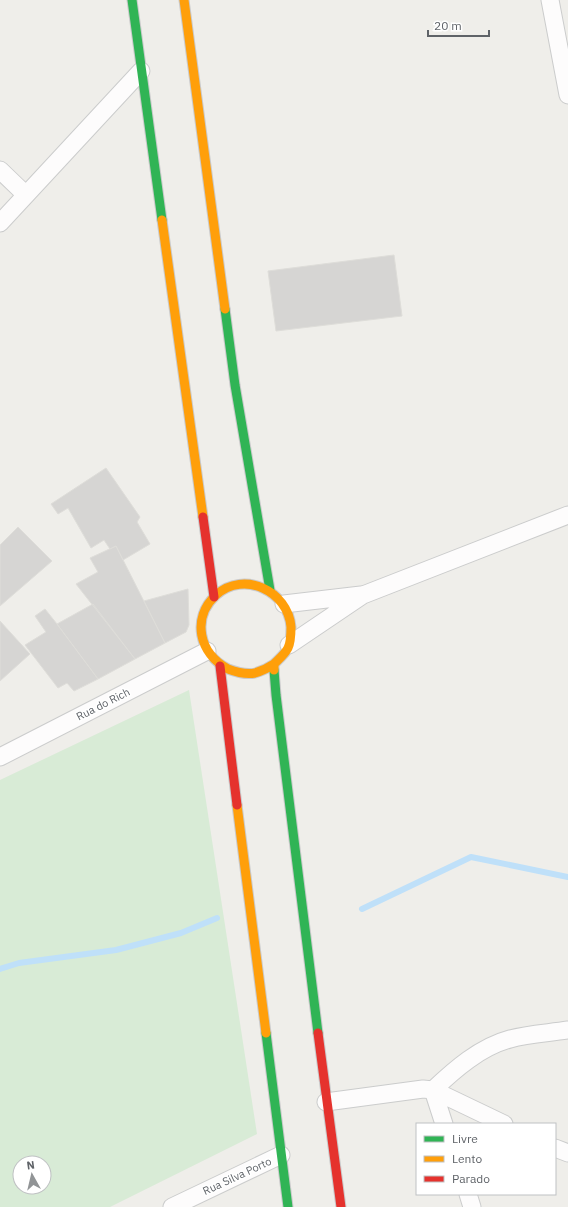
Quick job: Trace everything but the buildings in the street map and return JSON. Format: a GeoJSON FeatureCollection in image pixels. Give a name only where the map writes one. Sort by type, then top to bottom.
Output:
{"type":"FeatureCollection","features":[{"type":"Feature","properties":{"kind":"main road"},"geometry":{"type":"LineString","coordinates":[[132,0],[140,71],[214,597]]}},
{"type":"Feature","properties":{"kind":"main road"},"geometry":{"type":"LineString","coordinates":[[184,0],[234,385],[270,590]]}},
{"type":"Feature","properties":{"kind":"main road"},"geometry":{"type":"LineString","coordinates":[[241,584],[251,584],[270,590],[278,596],[284,604],[290,617],[292,631],[283,656],[274,664],[257,672],[238,673],[220,666],[207,651],[202,637],[201,623],[206,609],[214,597],[222,591],[241,584]]}},
{"type":"Feature","properties":{"kind":"main road"},"geometry":{"type":"LineString","coordinates":[[274,664],[276,695],[326,1102],[341,1207]]}},
{"type":"Feature","properties":{"kind":"main road"},"geometry":{"type":"LineString","coordinates":[[220,666],[288,1207]]}},
{"type":"Feature","properties":{"kind":"street"},"geometry":{"type":"LineString","coordinates":[[550,0],[568,95]]}},
{"type":"Feature","properties":{"kind":"street"},"geometry":{"type":"LineString","coordinates":[[0,223],[140,71]]}},
{"type":"Feature","properties":{"kind":"street"},"geometry":{"type":"LineString","coordinates":[[0,170],[26,195]]}},
{"type":"Feature","properties":{"kind":"street"},"geometry":{"type":"LineString","coordinates":[[288,645],[363,595],[568,515]]}},
{"type":"Feature","properties":{"kind":"street"},"geometry":{"type":"LineString","coordinates":[[284,604],[363,595]]}},
{"type":"Feature","properties":{"kind":"street","name":"Rua do Rich"},"geometry":{"type":"LineString","coordinates":[[0,757],[207,651]]}},
{"type":"Feature","properties":{"kind":"street"},"geometry":{"type":"LineString","coordinates":[[433,1090],[456,1068],[482,1051],[509,1039],[568,1030]]}},
{"type":"Feature","properties":{"kind":"street"},"geometry":{"type":"LineString","coordinates":[[326,1102],[423,1089],[433,1090],[502,1123]]}},
{"type":"Feature","properties":{"kind":"street"},"geometry":{"type":"LineString","coordinates":[[433,1090],[444,1123]]}},
{"type":"Feature","properties":{"kind":"street"},"geometry":{"type":"LineString","coordinates":[[556,1148],[568,1153]]}},
{"type":"Feature","properties":{"kind":"street","name":"Rua Silva Porto"},"geometry":{"type":"LineString","coordinates":[[172,1207],[281,1155]]}},
{"type":"Feature","properties":{"kind":"street"},"geometry":{"type":"LineString","coordinates":[[468,1195],[472,1207]]}},
{"type":"Feature","properties":{"kind":"green space"},"geometry":{"type":"Polygon","coordinates":[[[189,690],[257,1134],[110,1207],[0,1207],[0,780],[189,690]]]}},
{"type":"Feature","properties":{"kind":"waterway"},"geometry":{"type":"LineString","coordinates":[[362,909],[471,857],[568,877]]}},
{"type":"Feature","properties":{"kind":"waterway"},"geometry":{"type":"LineString","coordinates":[[0,969],[19,963],[116,950],[181,933],[217,918]]}},
{"type":"Feature","properties":{"kind":"traffic: fast"},"geometry":{"type":"LineString","coordinates":[[132,0],[162,220]]}},
{"type":"Feature","properties":{"kind":"traffic: fast"},"geometry":{"type":"LineString","coordinates":[[225,309],[235,385],[270,590]]}},
{"type":"Feature","properties":{"kind":"traffic: fast"},"geometry":{"type":"LineString","coordinates":[[274,670],[318,1033]]}},
{"type":"Feature","properties":{"kind":"traffic: fast"},"geometry":{"type":"LineString","coordinates":[[266,1033],[288,1207]]}},
{"type":"Feature","properties":{"kind":"traffic: slow"},"geometry":{"type":"LineString","coordinates":[[184,0],[225,309]]}},
{"type":"Feature","properties":{"kind":"traffic: slow"},"geometry":{"type":"LineString","coordinates":[[162,220],[203,517]]}},
{"type":"Feature","properties":{"kind":"traffic: slow"},"geometry":{"type":"LineString","coordinates":[[274,664],[252,674],[238,672],[228,669],[210,654],[205,645],[201,625],[203,614],[208,604],[216,595],[227,588],[239,584],[251,585],[263,588],[273,594],[282,603],[288,614],[291,627],[291,638],[287,650],[274,664],[274,670]]}},
{"type":"Feature","properties":{"kind":"traffic: slow"},"geometry":{"type":"LineString","coordinates":[[237,805],[266,1033]]}},
{"type":"Feature","properties":{"kind":"traffic: jam"},"geometry":{"type":"LineString","coordinates":[[203,517],[214,597]]}},
{"type":"Feature","properties":{"kind":"traffic: jam"},"geometry":{"type":"LineString","coordinates":[[220,666],[237,805]]}},
{"type":"Feature","properties":{"kind":"traffic: jam"},"geometry":{"type":"LineString","coordinates":[[318,1033],[341,1207]]}}]}
